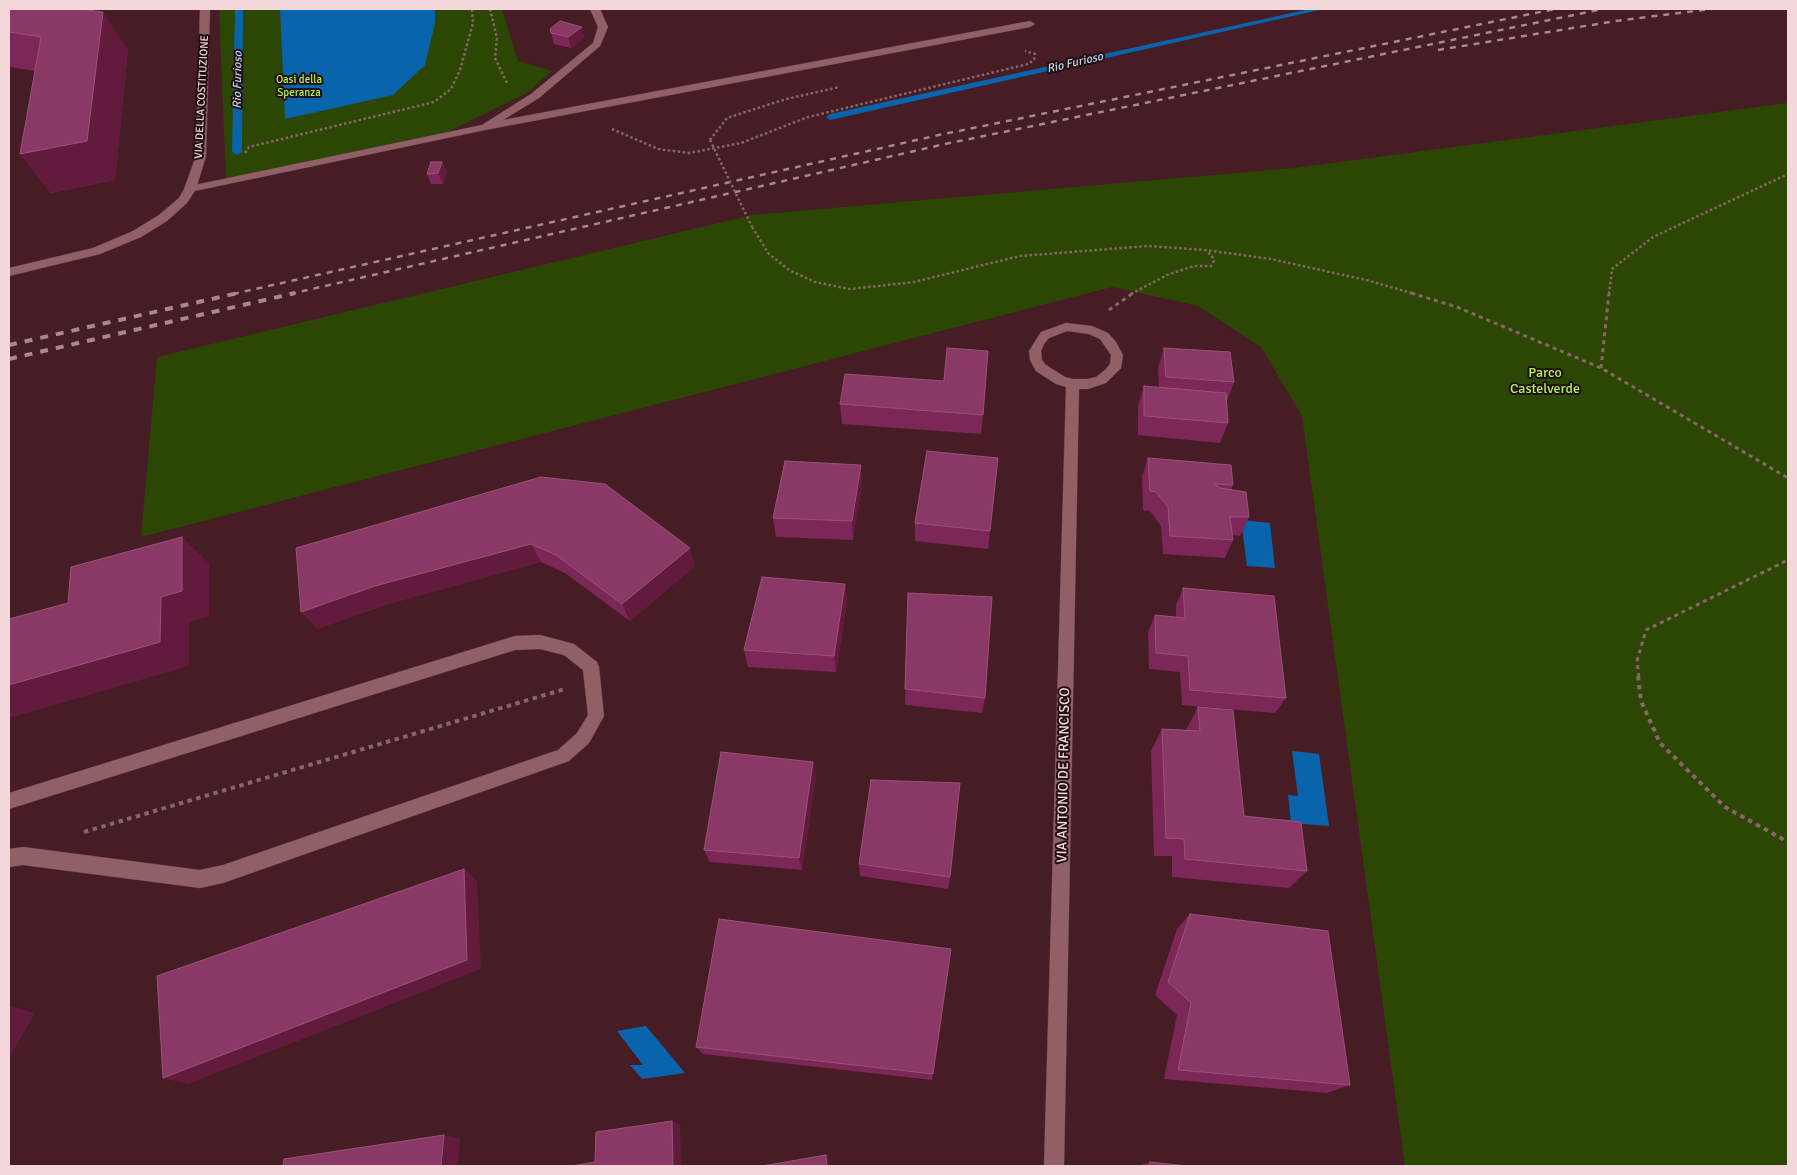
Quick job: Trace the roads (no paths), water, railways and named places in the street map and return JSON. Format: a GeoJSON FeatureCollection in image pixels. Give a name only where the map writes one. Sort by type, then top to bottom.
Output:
{"type":"FeatureCollection","features":[{"type":"Feature","properties":{"kind":"street","name":"VIA DELLA COSTITUZIONE"},"geometry":{"type":"LineString","coordinates":[[9,272],[96,251],[137,234],[163,218],[183,200],[190,188],[201,156],[205,9]]}},
{"type":"Feature","properties":{"kind":"street"},"geometry":{"type":"LineString","coordinates":[[485,127],[523,104],[597,44],[603,27],[595,9]]}},
{"type":"Feature","properties":{"kind":"street"},"geometry":{"type":"LineString","coordinates":[[190,188],[566,111],[1030,24]]}},
{"type":"Feature","properties":{"kind":"street"},"geometry":{"type":"LineString","coordinates":[[1079,327],[1092,330],[1104,336],[1112,345],[1117,355],[1116,364],[1110,373],[1101,380],[1088,384],[1074,384],[1060,381],[1041,368],[1036,360],[1035,351],[1039,342],[1045,335],[1061,328],[1079,327]]}},
{"type":"Feature","properties":{"kind":"street","name":"VIA ANTONIO DE FRANCISCO"},"geometry":{"type":"LineString","coordinates":[[1054,1166],[1074,384]]}},
{"type":"Feature","properties":{"kind":"street"},"geometry":{"type":"LineString","coordinates":[[9,801],[515,643],[540,642],[568,649],[591,667],[596,716],[583,738],[562,756],[223,874],[200,879],[23,856],[9,858]]}},
{"type":"Feature","properties":{"kind":"water"},"geometry":{"type":"Polygon","coordinates":[[[280,9],[435,9],[435,23],[425,65],[393,95],[285,119],[280,9]]]}},
{"type":"Feature","properties":{"kind":"water"},"geometry":{"type":"Polygon","coordinates":[[[1241,520],[1270,523],[1275,568],[1247,566],[1241,520]]]}},
{"type":"Feature","properties":{"kind":"water"},"geometry":{"type":"Polygon","coordinates":[[[1292,751],[1319,754],[1329,826],[1291,823],[1288,795],[1298,796],[1292,751]]]}},
{"type":"Feature","properties":{"kind":"water"},"geometry":{"type":"Polygon","coordinates":[[[646,1026],[685,1073],[642,1079],[630,1065],[643,1065],[617,1031],[646,1026]]]}},
{"type":"Feature","properties":{"kind":"waterway","name":"Rio Furioso"},"geometry":{"type":"LineString","coordinates":[[237,152],[239,9]]}},
{"type":"Feature","properties":{"kind":"waterway","name":"Rio Furioso"},"geometry":{"type":"LineString","coordinates":[[830,117],[1320,9]]}},
{"type":"Feature","properties":{"kind":"railway"},"geometry":{"type":"LineString","coordinates":[[233,294],[939,135],[1555,9]]}},
{"type":"Feature","properties":{"kind":"railway"},"geometry":{"type":"LineString","coordinates":[[290,294],[945,144],[1603,9]]}},
{"type":"Feature","properties":{"kind":"railway"},"geometry":{"type":"LineString","coordinates":[[1438,50],[1616,21],[1712,9]]}},
{"type":"Feature","properties":{"kind":"railway"},"geometry":{"type":"LineString","coordinates":[[9,345],[238,293]]}},
{"type":"Feature","properties":{"kind":"railway"},"geometry":{"type":"LineString","coordinates":[[9,359],[295,293]]}},
{"type":"Feature","properties":{"kind":"park label","name":"Oasi della Speranza"},"geometry":{"type":"Point","coordinates":[299,86]}},
{"type":"Feature","properties":{"kind":"park label","name":"Parco Castelverde"},"geometry":{"type":"Point","coordinates":[1545,382]}}]}
